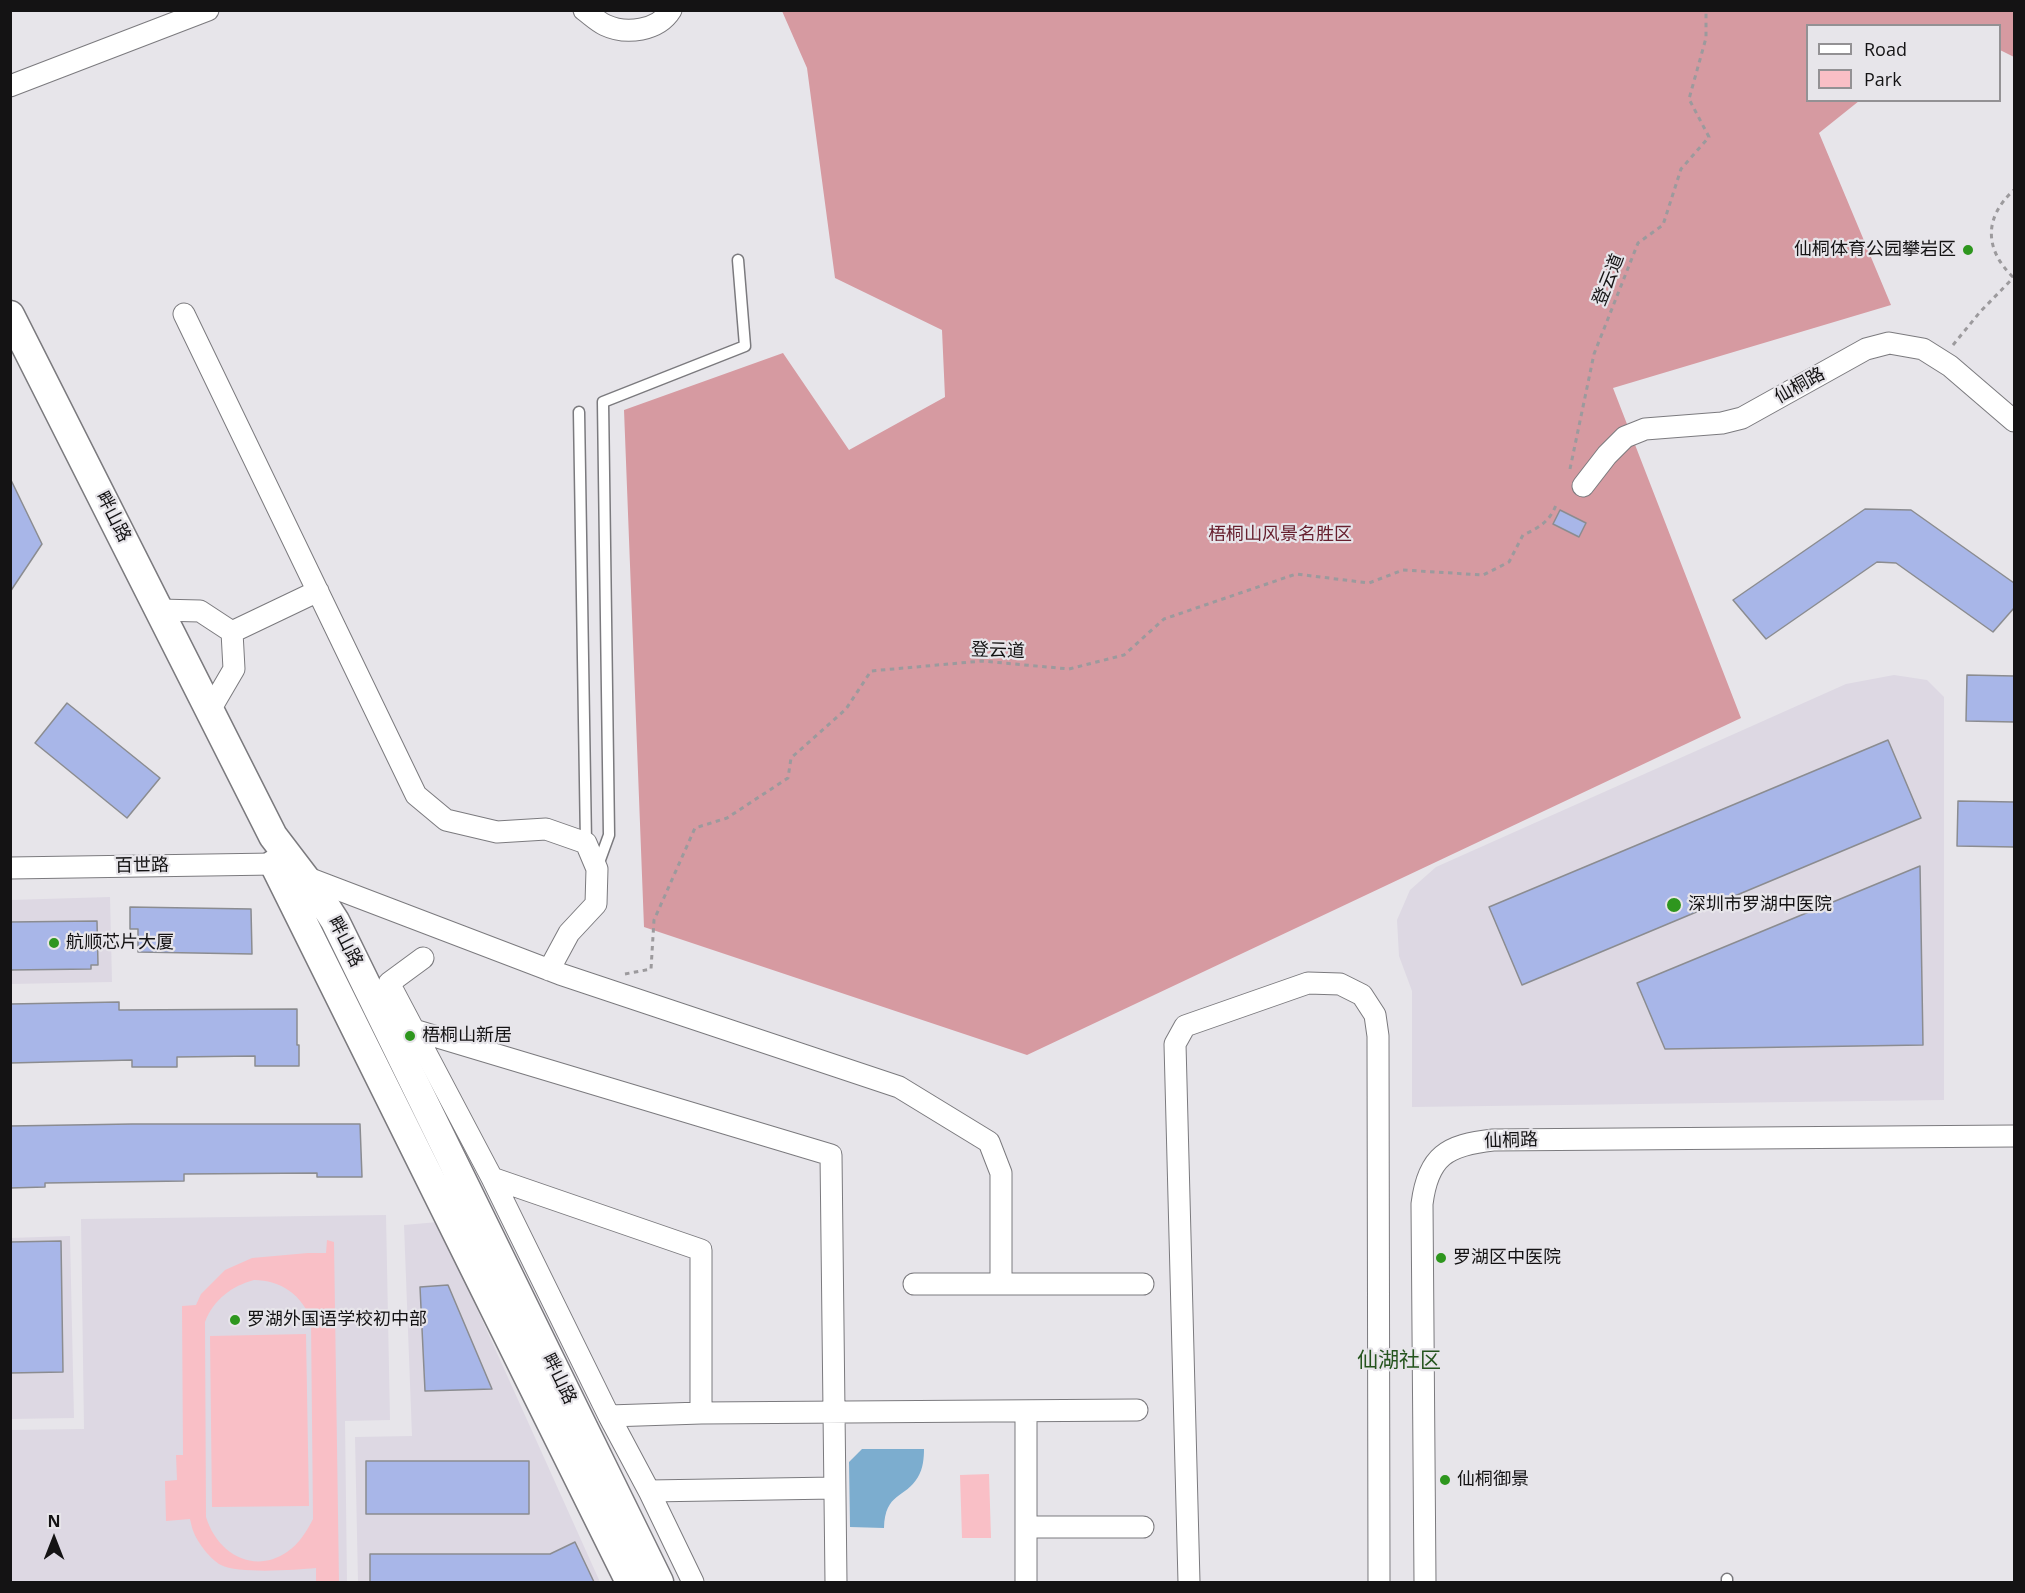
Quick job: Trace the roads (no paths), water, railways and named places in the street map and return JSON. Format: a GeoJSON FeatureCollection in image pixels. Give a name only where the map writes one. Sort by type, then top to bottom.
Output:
{"type":"FeatureCollection","features":[{"type":"Feature","properties":{"kind":"street"},"geometry":{"type":"LineString","coordinates":[[10,86],[208,10]]}},
{"type":"Feature","properties":{"kind":"street"},"geometry":{"type":"LineString","coordinates":[[584,10],[606,25],[630,30],[644,29],[657,24],[667,17],[671,10]]}},
{"type":"Feature","properties":{"kind":"street"},"geometry":{"type":"LineString","coordinates":[[184,314],[416,795],[446,820],[497,832],[546,829],[586,843],[597,869],[596,904],[569,933],[549,970]]}},
{"type":"Feature","properties":{"kind":"street","name":"畔山路"},"geometry":{"type":"LineString","coordinates":[[10,315],[273,836],[321,898],[335,921],[659,1582]]}},
{"type":"Feature","properties":{"kind":"street","name":"仙桐路"},"geometry":{"type":"LineString","coordinates":[[1575,483],[1624,437],[1645,429],[1722,423],[1742,418],[1866,349],[1889,343],[1923,349],[1941,360],[2014,421]]}},
{"type":"Feature","properties":{"kind":"street"},"geometry":{"type":"LineString","coordinates":[[232,632],[318,591]]}},
{"type":"Feature","properties":{"kind":"street"},"geometry":{"type":"LineString","coordinates":[[159,610],[200,611],[232,632]]}},
{"type":"Feature","properties":{"kind":"street"},"geometry":{"type":"LineString","coordinates":[[210,710],[234,669],[232,632]]}},
{"type":"Feature","properties":{"kind":"street","name":"畔山路"},"geometry":{"type":"LineString","coordinates":[[274,864],[630,1582]]}},
{"type":"Feature","properties":{"kind":"street","name":"百世路"},"geometry":{"type":"LineString","coordinates":[[10,868],[274,864]]}},
{"type":"Feature","properties":{"kind":"street"},"geometry":{"type":"LineString","coordinates":[[303,876],[549,970],[899,1087],[989,1142],[1001,1173],[1001,1283]]}},
{"type":"Feature","properties":{"kind":"street"},"geometry":{"type":"LineString","coordinates":[[423,958],[389,983],[492,1178],[693,1582]]}},
{"type":"Feature","properties":{"kind":"street"},"geometry":{"type":"LineString","coordinates":[[1189,1582],[1175,1044],[1185,1026],[1308,983],[1340,984],[1362,995],[1375,1015],[1378,1036],[1379,1582]]}},
{"type":"Feature","properties":{"kind":"street"},"geometry":{"type":"LineString","coordinates":[[414,1030],[831,1155],[836,1582]]}},
{"type":"Feature","properties":{"kind":"street","name":"仙桐路"},"geometry":{"type":"LineString","coordinates":[[1425,1582],[1422,1204],[1427,1177],[1434,1164],[1446,1152],[1461,1146],[1493,1140],[2014,1136]]}},
{"type":"Feature","properties":{"kind":"street"},"geometry":{"type":"LineString","coordinates":[[492,1178],[701,1250],[701,1413]]}},
{"type":"Feature","properties":{"kind":"street"},"geometry":{"type":"LineString","coordinates":[[914,1284],[1143,1284]]}},
{"type":"Feature","properties":{"kind":"street"},"geometry":{"type":"LineString","coordinates":[[609,1416],[701,1413],[1137,1410]]}},
{"type":"Feature","properties":{"kind":"street"},"geometry":{"type":"LineString","coordinates":[[1026,1411],[1026,1582]]}},
{"type":"Feature","properties":{"kind":"street"},"geometry":{"type":"LineString","coordinates":[[649,1491],[834,1488]]}},
{"type":"Feature","properties":{"kind":"street"},"geometry":{"type":"LineString","coordinates":[[1026,1527],[1143,1527]]}},
{"type":"Feature","properties":{"kind":"lane"},"geometry":{"type":"LineString","coordinates":[[597,869],[609,835],[603,402],[746,346],[738,260]]}},
{"type":"Feature","properties":{"kind":"lane"},"geometry":{"type":"LineString","coordinates":[[579,412],[586,843]]}},
{"type":"Feature","properties":{"kind":"water"},"geometry":{"type":"Polygon","coordinates":[[[862,1449],[924,1449],[920,1474],[888,1508],[884,1528],[850,1527],[849,1462],[862,1449]]]}},
{"type":"Feature","properties":{"kind":"place","name":"仙桐体育公园攀岩区"},"geometry":{"type":"Point","coordinates":[1968,250]}},
{"type":"Feature","properties":{"kind":"place","name":"深圳市罗湖中医院"},"geometry":{"type":"Point","coordinates":[1674,905]}},
{"type":"Feature","properties":{"kind":"place","name":"航顺芯片大厦"},"geometry":{"type":"Point","coordinates":[54,943]}},
{"type":"Feature","properties":{"kind":"place","name":"梧桐山新居"},"geometry":{"type":"Point","coordinates":[410,1036]}},
{"type":"Feature","properties":{"kind":"place","name":"罗湖区中医院"},"geometry":{"type":"Point","coordinates":[1441,1258]}},
{"type":"Feature","properties":{"kind":"place","name":"罗湖外国语学校初中部"},"geometry":{"type":"Point","coordinates":[235,1320]}},
{"type":"Feature","properties":{"kind":"place","name":"仙桐御景"},"geometry":{"type":"Point","coordinates":[1445,1480]}},
{"type":"Feature","properties":{"kind":"district","name":"仙湖社区"},"geometry":{"type":"Point","coordinates":[1399,1361]}},
{"type":"Feature","properties":{"kind":"park label","name":"梧桐山风景名胜区"},"geometry":{"type":"Point","coordinates":[1280,535]}}]}
